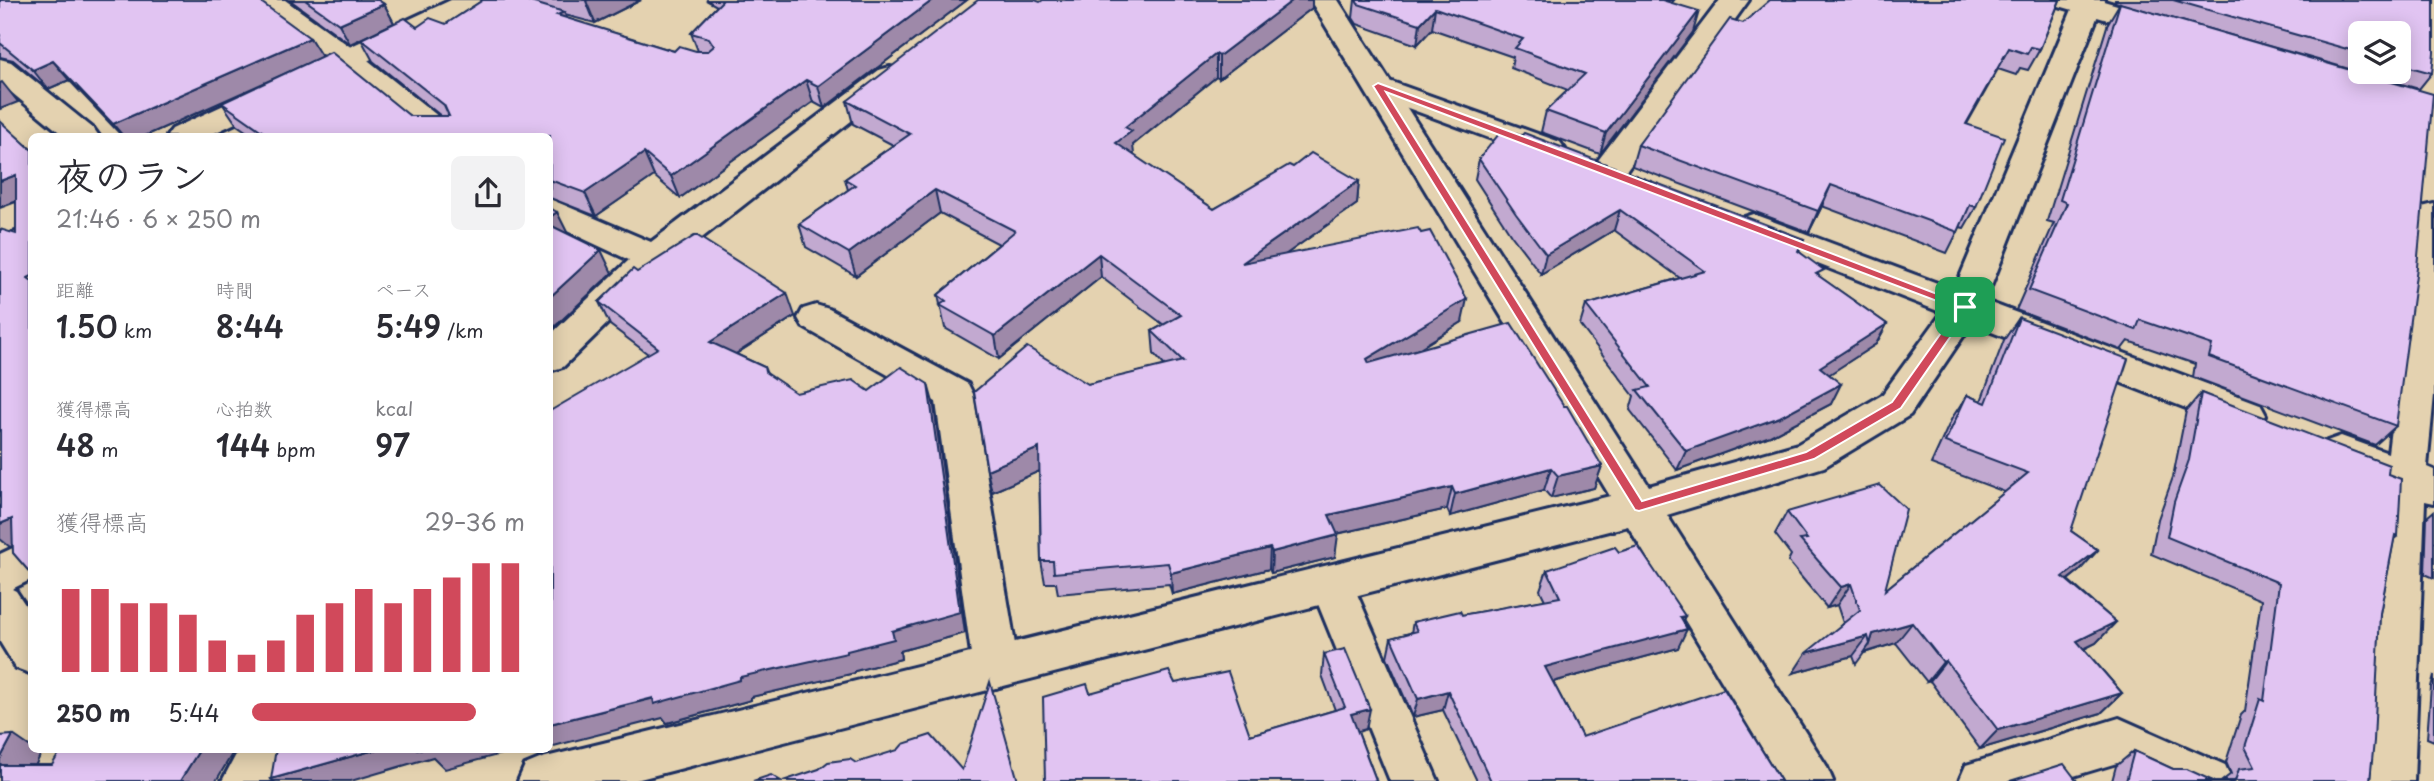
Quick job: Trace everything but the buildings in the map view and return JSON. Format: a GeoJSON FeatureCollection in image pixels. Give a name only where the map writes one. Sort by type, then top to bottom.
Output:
{"type":"FeatureCollection","features":[{"type":"Feature","properties":{"kind":"street"},"geometry":{"type":"LineString","coordinates":[[266,0],[348,59],[439,133]]}},
{"type":"Feature","properties":{"kind":"street"},"geometry":{"type":"LineString","coordinates":[[189,133],[474,0]]}},
{"type":"Feature","properties":{"kind":"street"},"geometry":{"type":"LineString","coordinates":[[1324,0],[1809,781]]}},
{"type":"Feature","properties":{"kind":"street"},"geometry":{"type":"LineString","coordinates":[[1378,86],[1621,176],[1735,0]]}},
{"type":"Feature","properties":{"kind":"street"},"geometry":{"type":"LineString","coordinates":[[542,781],[603,773],[996,668],[1639,506],[1810,456],[1896,405],[1965,307],[2082,2],[2194,36]]}},
{"type":"Feature","properties":{"kind":"street"},"geometry":{"type":"LineString","coordinates":[[553,354],[654,257],[913,58]]}},
{"type":"Feature","properties":{"kind":"street"},"geometry":{"type":"LineString","coordinates":[[0,68],[79,133]]}},
{"type":"Feature","properties":{"kind":"street"},"geometry":{"type":"LineString","coordinates":[[553,211],[654,257]]}},
{"type":"Feature","properties":{"kind":"street"},"geometry":{"type":"LineString","coordinates":[[1723,215],[2276,427]]}},
{"type":"Feature","properties":{"kind":"street"},"geometry":{"type":"LineString","coordinates":[[2390,781],[2420,482],[2434,215]]}},
{"type":"Feature","properties":{"kind":"street"},"geometry":{"type":"LineString","coordinates":[[816,318],[954,394],[996,668]]}},
{"type":"Feature","properties":{"kind":"street"},"geometry":{"type":"LineString","coordinates":[[2315,442],[2420,482]]}},
{"type":"Feature","properties":{"kind":"street"},"geometry":{"type":"LineString","coordinates":[[0,575],[28,559]]}},
{"type":"Feature","properties":{"kind":"street"},"geometry":{"type":"LineString","coordinates":[[1332,584],[1414,781]]}},
{"type":"Feature","properties":{"kind":"street"},"geometry":{"type":"LineString","coordinates":[[0,604],[28,648]]}},
{"type":"Feature","properties":{"kind":"street"},"geometry":{"type":"LineString","coordinates":[[1983,781],[2119,740],[2208,781]]}},
{"type":"Feature","properties":{"kind":"street"},"geometry":{"type":"LineString","coordinates":[[246,781],[264,753]]}},
{"type":"Feature","properties":{"kind":"route"},"geometry":{"type":"LineString","coordinates":[[1378,86],[1608,171],[1965,307],[1896,405],[1810,456],[1639,506],[1378,86]]}}]}
